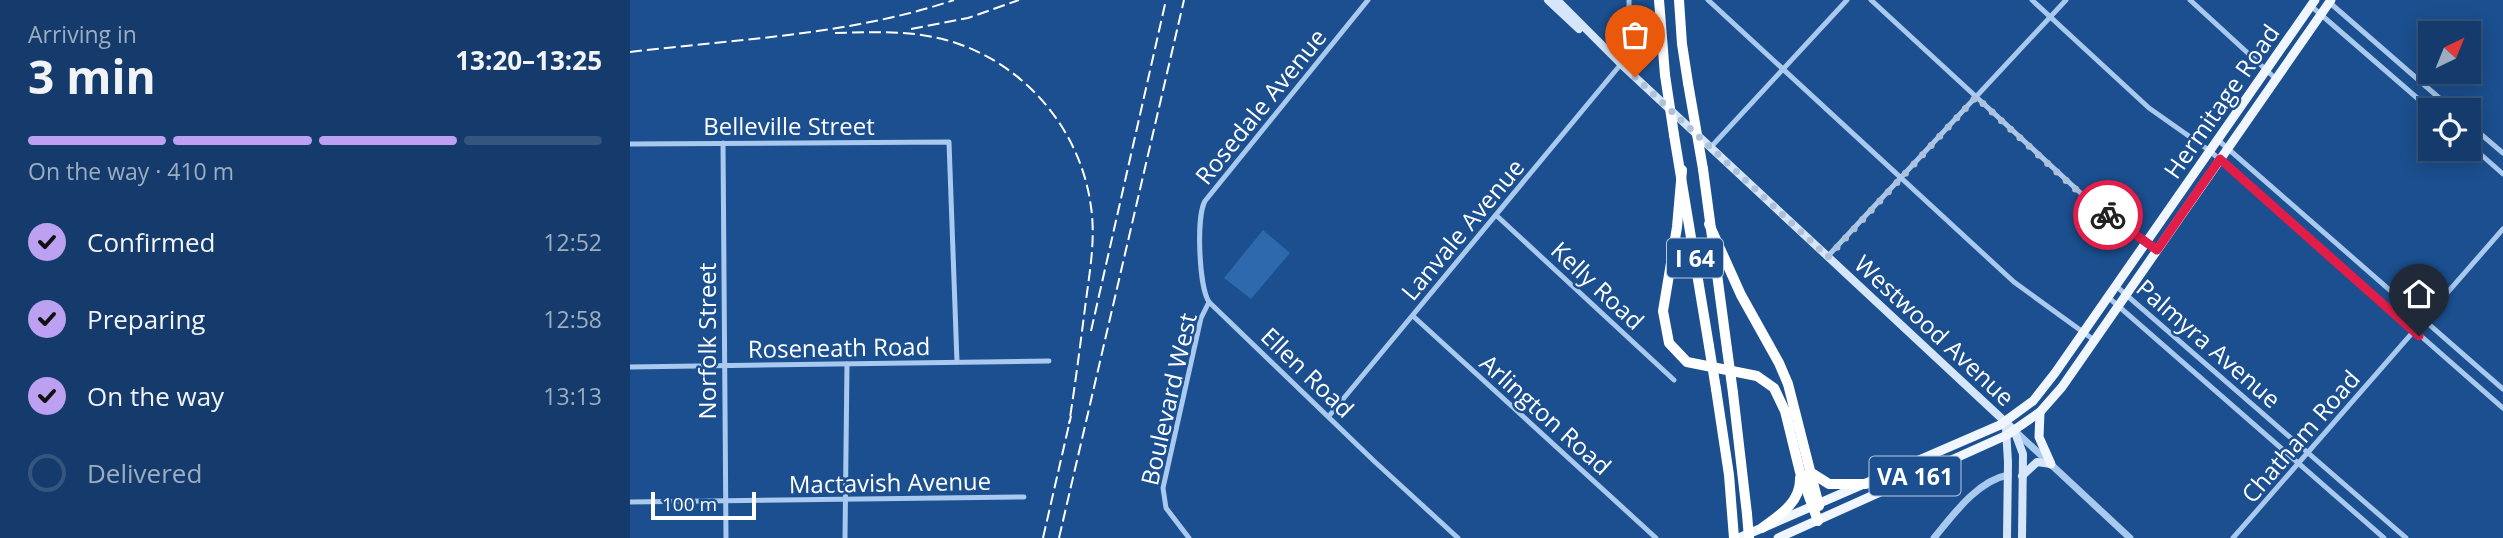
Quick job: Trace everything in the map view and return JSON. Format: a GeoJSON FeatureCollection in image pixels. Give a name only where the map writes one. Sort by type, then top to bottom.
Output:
{"type":"FeatureCollection","features":[{"type":"Feature","properties":{"kind":"highway","name":"I 64"},"geometry":{"type":"LineString","coordinates":[[1659,0],[1665,75],[1730,475],[1736,538]]}},
{"type":"Feature","properties":{"kind":"highway","name":"I 64"},"geometry":{"type":"LineString","coordinates":[[1679,0],[1682,44],[1703,169],[1733,393],[1749,538]]}},
{"type":"Feature","properties":{"kind":"highway"},"geometry":{"type":"LineString","coordinates":[[1682,170],[1677,227],[1663,310],[1669,343],[1687,362],[1757,376],[1769,383],[1778,394],[1785,411],[1821,519]]}},
{"type":"Feature","properties":{"kind":"highway"},"geometry":{"type":"LineString","coordinates":[[1709,223],[1741,295],[1788,384],[1805,472],[1797,497],[1762,528]]}},
{"type":"Feature","properties":{"kind":"highway"},"geometry":{"type":"LineString","coordinates":[[1805,472],[1829,484],[1866,484]]}},
{"type":"Feature","properties":{"kind":"main road","name":"Westwood Avenue"},"geometry":{"type":"LineString","coordinates":[[1548,0],[1613,61],[1621,64]]}},
{"type":"Feature","properties":{"kind":"main road","name":"Westwood Avenue"},"geometry":{"type":"LineString","coordinates":[[1557,0],[1621,64],[2005,421]]}},
{"type":"Feature","properties":{"kind":"main road","name":"Hermitage Road"},"geometry":{"type":"LineString","coordinates":[[2011,433],[2040,412],[2062,387],[2329,1]]}},
{"type":"Feature","properties":{"kind":"main road","name":"Hermitage Road"},"geometry":{"type":"LineString","coordinates":[[2005,421],[2038,395],[2313,3]]}},
{"type":"Feature","properties":{"kind":"main road"},"geometry":{"type":"LineString","coordinates":[[2040,412],[2039,437],[2051,464]]}},
{"type":"Feature","properties":{"kind":"main road"},"geometry":{"type":"LineString","coordinates":[[2005,421],[2022,446],[2022,538]]}},
{"type":"Feature","properties":{"kind":"main road","name":"VA 161"},"geometry":{"type":"LineString","coordinates":[[1736,538],[1866,484],[2005,421]]}},
{"type":"Feature","properties":{"kind":"main road"},"geometry":{"type":"LineString","coordinates":[[2007,538],[2011,433]]}},
{"type":"Feature","properties":{"kind":"main road","name":"VA 161"},"geometry":{"type":"LineString","coordinates":[[1778,538],[2011,433]]}},
{"type":"Feature","properties":{"kind":"main road"},"geometry":{"type":"LineString","coordinates":[[2022,476],[2037,462],[2051,464]]}},
{"type":"Feature","properties":{"kind":"street","name":"Rosedale Avenue"},"geometry":{"type":"LineString","coordinates":[[1209,302],[1204,290],[1199,229],[1199,215],[1205,201],[1368,0]]}},
{"type":"Feature","properties":{"kind":"street"},"geometry":{"type":"LineString","coordinates":[[1621,64],[1629,47],[1629,0]]}},
{"type":"Feature","properties":{"kind":"street"},"geometry":{"type":"LineString","coordinates":[[1708,0],[2024,291],[2094,340]]}},
{"type":"Feature","properties":{"kind":"street"},"geometry":{"type":"LineString","coordinates":[[1711,147],[1847,0]]}},
{"type":"Feature","properties":{"kind":"street"},"geometry":{"type":"LineString","coordinates":[[1871,0],[2086,198],[2157,250]]}},
{"type":"Feature","properties":{"kind":"street"},"geometry":{"type":"LineString","coordinates":[[2032,0],[2149,108],[2220,159],[2503,408]]}},
{"type":"Feature","properties":{"kind":"street"},"geometry":{"type":"LineString","coordinates":[[1828,257],[2066,0]]}},
{"type":"Feature","properties":{"kind":"street"},"geometry":{"type":"LineString","coordinates":[[2190,0],[2276,79]]}},
{"type":"Feature","properties":{"kind":"street"},"geometry":{"type":"LineString","coordinates":[[2329,1],[2440,98]]}},
{"type":"Feature","properties":{"kind":"street"},"geometry":{"type":"LineString","coordinates":[[2313,3],[2321,14],[2418,99]]}},
{"type":"Feature","properties":{"kind":"street","name":"Lanvale Avenue"},"geometry":{"type":"LineString","coordinates":[[1329,416],[1621,64]]}},
{"type":"Feature","properties":{"kind":"street"},"geometry":{"type":"LineString","coordinates":[[2481,134],[2503,153]]}},
{"type":"Feature","properties":{"kind":"street"},"geometry":{"type":"LineString","coordinates":[[2218,139],[2503,388]]}},
{"type":"Feature","properties":{"kind":"street","name":"Belleville Street"},"geometry":{"type":"LineString","coordinates":[[630,144],[948,142],[957,362]]}},
{"type":"Feature","properties":{"kind":"street","name":"Norfolk Street"},"geometry":{"type":"LineString","coordinates":[[723,143],[726,538]]}},
{"type":"Feature","properties":{"kind":"street"},"geometry":{"type":"LineString","coordinates":[[2481,154],[2503,173]]}},
{"type":"Feature","properties":{"kind":"street","name":"Kelly Road"},"geometry":{"type":"LineString","coordinates":[[1497,216],[1675,380]]}},
{"type":"Feature","properties":{"kind":"street","name":"Chatham Road"},"geometry":{"type":"LineString","coordinates":[[2233,538],[2503,229]]}},
{"type":"Feature","properties":{"kind":"street","name":"Palmyra Avenue"},"geometry":{"type":"LineString","coordinates":[[2116,285],[2406,538]]}},
{"type":"Feature","properties":{"kind":"street","name":"Palmyra Avenue"},"geometry":{"type":"LineString","coordinates":[[2108,297],[2384,538]]}},
{"type":"Feature","properties":{"kind":"street","name":"Ellen Road"},"geometry":{"type":"LineString","coordinates":[[1209,302],[1458,538]]}},
{"type":"Feature","properties":{"kind":"street","name":"Boulevard West"},"geometry":{"type":"LineString","coordinates":[[1189,538],[1168,511],[1163,488],[1201,317],[1209,302]]}},
{"type":"Feature","properties":{"kind":"street","name":"Arlington Road"},"geometry":{"type":"LineString","coordinates":[[1413,316],[1656,538]]}},
{"type":"Feature","properties":{"kind":"street","name":"Roseneath Road"},"geometry":{"type":"LineString","coordinates":[[630,367],[1049,361]]}},
{"type":"Feature","properties":{"kind":"street"},"geometry":{"type":"LineString","coordinates":[[845,538],[847,364]]}},
{"type":"Feature","properties":{"kind":"street","name":"Westwood Avenue"},"geometry":{"type":"LineString","coordinates":[[2011,433],[2051,464],[2130,538]]}},
{"type":"Feature","properties":{"kind":"street"},"geometry":{"type":"LineString","coordinates":[[1934,538],[1981,487],[1996,478],[2008,475]]}},
{"type":"Feature","properties":{"kind":"street","name":"Mactavish Avenue"},"geometry":{"type":"LineString","coordinates":[[630,502],[1024,498]]}},
{"type":"Feature","properties":{"kind":"shaded area"},"geometry":{"type":"Polygon","coordinates":[[[1263,230],[1290,253],[1251,299],[1224,278],[1263,230]]]}},
{"type":"Feature","properties":{"kind":"railway"},"geometry":{"type":"LineString","coordinates":[[630,52],[835,28],[915,12],[954,0]]}},
{"type":"Feature","properties":{"kind":"railway"},"geometry":{"type":"LineString","coordinates":[[911,29],[968,18],[1019,0]]}},
{"type":"Feature","properties":{"kind":"railway"},"geometry":{"type":"LineString","coordinates":[[1091,331],[1166,0]]}},
{"type":"Feature","properties":{"kind":"railway"},"geometry":{"type":"LineString","coordinates":[[1059,538],[1184,0]]}},
{"type":"Feature","properties":{"kind":"railway"},"geometry":{"type":"LineString","coordinates":[[835,33],[891,32],[919,35],[946,40],[974,50],[1000,64],[1023,82],[1044,102],[1061,125],[1085,178],[1093,232],[1069,424]]}},
{"type":"Feature","properties":{"kind":"railway"},"geometry":{"type":"LineString","coordinates":[[1043,538],[1071,416]]}},
{"type":"Feature","properties":{"kind":"way so far"},"geometry":{"type":"LineString","coordinates":[[1635,77],[1828,257],[1976,97],[2073,187],[2108,215]]}},
{"type":"Feature","properties":{"kind":"route"},"geometry":{"type":"LineString","coordinates":[[2108,215],[2157,250],[2220,159],[2419,336]]}}]}
